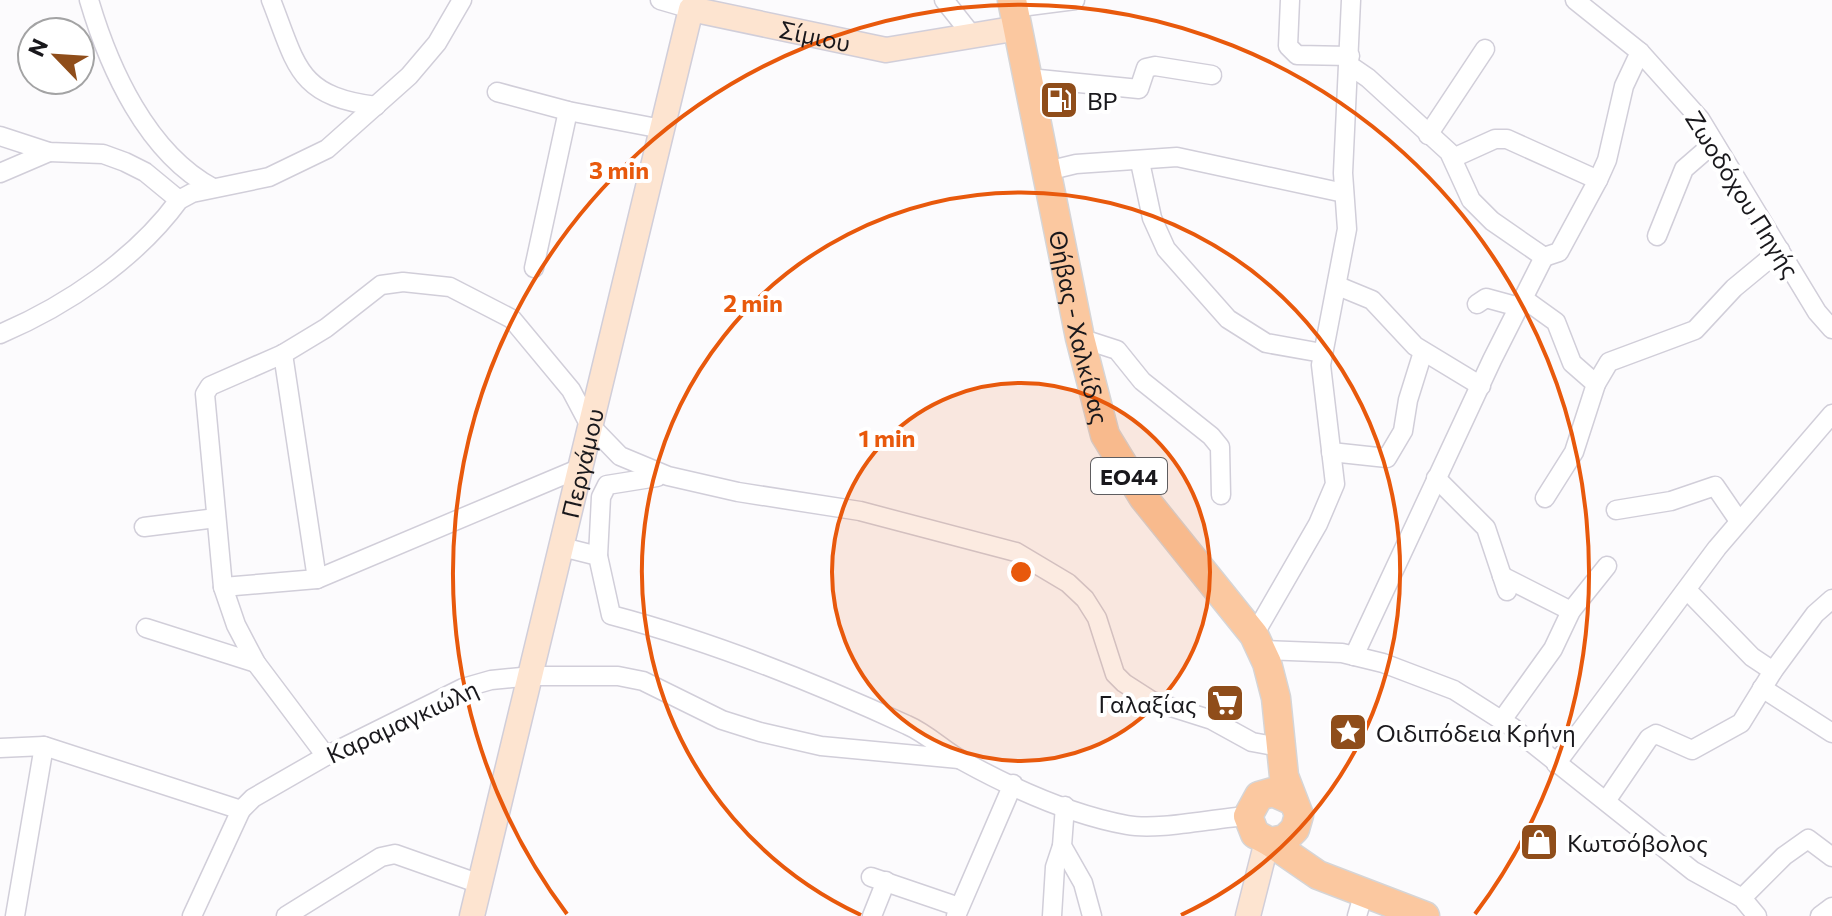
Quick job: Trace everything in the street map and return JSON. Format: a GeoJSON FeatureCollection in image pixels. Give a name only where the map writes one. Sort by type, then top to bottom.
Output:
{"type":"FeatureCollection","features":[{"type":"Feature","properties":{"kind":"main road","name":"Θήβας - Χαλκίδας"},"geometry":{"type":"LineString","coordinates":[[1015,12],[1094,401],[1119,460],[1143,497],[1258,642],[1276,698],[1280,747],[1295,812],[1317,859],[1353,896]]}},
{"type":"Feature","properties":{"kind":"main road","name":"Θήβας - Χαλκίδας"},"geometry":{"type":"LineString","coordinates":[[1253,806],[1280,747]]}},
{"type":"Feature","properties":{"kind":"main road"},"geometry":{"type":"LineString","coordinates":[[1268,842],[1291,835],[1295,812],[1280,792],[1253,806],[1251,829],[1268,842],[1309,871],[1353,896],[1425,916]]}},
{"type":"Feature","properties":{"kind":"street"},"geometry":{"type":"LineString","coordinates":[[89,0],[107,55],[137,109],[172,156],[213,188]]}},
{"type":"Feature","properties":{"kind":"street"},"geometry":{"type":"LineString","coordinates":[[271,0],[300,74],[334,98],[376,106]]}},
{"type":"Feature","properties":{"kind":"street"},"geometry":{"type":"LineString","coordinates":[[0,334],[60,304],[101,276],[179,200],[213,188],[269,177],[327,149],[431,51],[462,0]]}},
{"type":"Feature","properties":{"kind":"street","name":"Σίμιου"},"geometry":{"type":"LineString","coordinates":[[660,0],[886,50],[971,34],[1015,12]]}},
{"type":"Feature","properties":{"kind":"street"},"geometry":{"type":"LineString","coordinates":[[944,0],[971,34]]}},
{"type":"Feature","properties":{"kind":"street"},"geometry":{"type":"LineString","coordinates":[[1015,12],[1075,0]]}},
{"type":"Feature","properties":{"kind":"street"},"geometry":{"type":"LineString","coordinates":[[1290,0],[1288,46],[1297,55],[1350,61],[1453,158],[1471,200],[1492,221],[1544,257]]}},
{"type":"Feature","properties":{"kind":"street"},"geometry":{"type":"LineString","coordinates":[[1351,0],[1344,193],[1347,229],[1338,286],[1322,353],[1335,484],[1258,642],[1354,656],[1426,677],[1454,690],[1502,720],[1693,871],[1742,898],[1757,916]]}},
{"type":"Feature","properties":{"kind":"street","name":"Ζωοδόχου Πηγής"},"geometry":{"type":"LineString","coordinates":[[1575,0],[1640,52],[1691,109],[1831,330]]}},
{"type":"Feature","properties":{"kind":"street","name":"Περγάμου"},"geometry":{"type":"LineString","coordinates":[[472,916],[691,9]]}},
{"type":"Feature","properties":{"kind":"street"},"geometry":{"type":"LineString","coordinates":[[1428,135],[1485,49]]}},
{"type":"Feature","properties":{"kind":"street"},"geometry":{"type":"LineString","coordinates":[[1354,656],[1436,478],[1544,257],[1559,252],[1598,180],[1607,160],[1624,86],[1640,52]]}},
{"type":"Feature","properties":{"kind":"street"},"geometry":{"type":"LineString","coordinates":[[1029,78],[1139,89],[1146,68],[1155,66],[1212,75]]}},
{"type":"Feature","properties":{"kind":"street"},"geometry":{"type":"LineString","coordinates":[[497,92],[568,111],[662,129]]}},
{"type":"Feature","properties":{"kind":"street"},"geometry":{"type":"LineString","coordinates":[[534,268],[568,111]]}},
{"type":"Feature","properties":{"kind":"street"},"geometry":{"type":"LineString","coordinates":[[0,136],[49,152],[103,154],[145,172],[179,200]]}},
{"type":"Feature","properties":{"kind":"street"},"geometry":{"type":"LineString","coordinates":[[1453,158],[1495,139],[1507,139],[1598,180]]}},
{"type":"Feature","properties":{"kind":"street"},"geometry":{"type":"LineString","coordinates":[[1657,236],[1684,169],[1714,143]]}},
{"type":"Feature","properties":{"kind":"street"},"geometry":{"type":"LineString","coordinates":[[0,173],[49,152]]}},
{"type":"Feature","properties":{"kind":"street"},"geometry":{"type":"LineString","coordinates":[[1047,171],[1163,157],[1196,160],[1344,193]]}},
{"type":"Feature","properties":{"kind":"street"},"geometry":{"type":"LineString","coordinates":[[1140,162],[1152,218],[1166,249],[1228,319],[1266,343],[1322,353]]}},
{"type":"Feature","properties":{"kind":"street"},"geometry":{"type":"LineString","coordinates":[[1545,498],[1574,452],[1596,384],[1609,362],[1695,330],[1734,288],[1780,250]]}},
{"type":"Feature","properties":{"kind":"street"},"geometry":{"type":"LineString","coordinates":[[326,756],[256,663],[236,625],[223,587],[205,394],[210,386],[283,354],[326,328],[381,285],[403,282],[450,287],[512,319],[571,390],[589,424],[620,456],[668,476],[738,492],[860,511],[1016,552],[1068,583],[1085,599],[1097,618],[1115,674],[1124,683],[1152,701],[1212,720],[1252,742],[1280,747]]}},
{"type":"Feature","properties":{"kind":"street"},"geometry":{"type":"LineString","coordinates":[[1338,286],[1372,300],[1423,352],[1481,386]]}},
{"type":"Feature","properties":{"kind":"street"},"geometry":{"type":"LineString","coordinates":[[1477,304],[1486,298],[1521,303],[1556,322],[1572,363],[1596,384]]}},
{"type":"Feature","properties":{"kind":"street"},"geometry":{"type":"LineString","coordinates":[[1080,338],[1117,350],[1142,381],[1211,436],[1220,447],[1221,495]]}},
{"type":"Feature","properties":{"kind":"street"},"geometry":{"type":"LineString","coordinates":[[1331,452],[1387,458],[1403,431],[1408,400],[1423,352]]}},
{"type":"Feature","properties":{"kind":"street"},"geometry":{"type":"LineString","coordinates":[[283,354],[317,579]]}},
{"type":"Feature","properties":{"kind":"street"},"geometry":{"type":"LineString","coordinates":[[1556,764],[1739,521],[1832,414]]}},
{"type":"Feature","properties":{"kind":"street"},"geometry":{"type":"LineString","coordinates":[[223,587],[317,579],[578,469]]}},
{"type":"Feature","properties":{"kind":"street"},"geometry":{"type":"LineString","coordinates":[[668,476],[607,485],[601,497],[598,556],[611,615],[692,636],[766,665],[910,726],[943,745],[959,759],[1013,784],[1065,806],[1129,826],[1253,806]]}},
{"type":"Feature","properties":{"kind":"street"},"geometry":{"type":"LineString","coordinates":[[1436,478],[1486,528],[1505,584],[1571,611]]}},
{"type":"Feature","properties":{"kind":"street"},"geometry":{"type":"LineString","coordinates":[[1616,510],[1671,501],[1715,486],[1739,521]]}},
{"type":"Feature","properties":{"kind":"street"},"geometry":{"type":"LineString","coordinates":[[144,527],[216,518]]}},
{"type":"Feature","properties":{"kind":"street"},"geometry":{"type":"LineString","coordinates":[[562,547],[598,556]]}},
{"type":"Feature","properties":{"kind":"street"},"geometry":{"type":"LineString","coordinates":[[1502,720],[1553,649],[1571,611],[1607,566]]}},
{"type":"Feature","properties":{"kind":"street"},"geometry":{"type":"LineString","coordinates":[[1687,590],[1752,657],[1773,671]]}},
{"type":"Feature","properties":{"kind":"street"},"geometry":{"type":"LineString","coordinates":[[1606,801],[1649,738],[1656,734],[1692,750],[1741,723],[1773,671],[1815,614],[1832,599]]}},
{"type":"Feature","properties":{"kind":"street"},"geometry":{"type":"LineString","coordinates":[[146,628],[256,663]]}},
{"type":"Feature","properties":{"kind":"street","name":"Καραμαγκιώλη"},"geometry":{"type":"LineString","coordinates":[[241,810],[253,798],[326,756],[463,688],[491,680],[532,676],[618,676],[643,681],[722,720],[760,732],[821,746],[959,759]]}},
{"type":"Feature","properties":{"kind":"street"},"geometry":{"type":"LineString","coordinates":[[1762,688],[1832,733]]}},
{"type":"Feature","properties":{"kind":"street"},"geometry":{"type":"LineString","coordinates":[[15,916],[44,746]]}},
{"type":"Feature","properties":{"kind":"street"},"geometry":{"type":"LineString","coordinates":[[0,748],[44,746],[241,810],[192,916]]}},
{"type":"Feature","properties":{"kind":"street"},"geometry":{"type":"LineString","coordinates":[[872,916],[879,879],[957,911],[1013,784]]}},
{"type":"Feature","properties":{"kind":"street"},"geometry":{"type":"LineString","coordinates":[[1052,916],[1055,867],[1062,846],[1065,806]]}},
{"type":"Feature","properties":{"kind":"street"},"geometry":{"type":"LineString","coordinates":[[1742,898],[1784,856],[1808,839],[1832,857]]}},
{"type":"Feature","properties":{"kind":"street"},"geometry":{"type":"LineString","coordinates":[[1248,916],[1268,842]]}},
{"type":"Feature","properties":{"kind":"street"},"geometry":{"type":"LineString","coordinates":[[1062,846],[1083,883],[1092,916]]}},
{"type":"Feature","properties":{"kind":"street"},"geometry":{"type":"LineString","coordinates":[[286,916],[381,857],[395,854],[480,884]]}},
{"type":"Feature","properties":{"kind":"street"},"geometry":{"type":"LineString","coordinates":[[1820,916],[1832,907]]}},
{"type":"Feature","properties":{"kind":"place","name":"BP"},"geometry":{"type":"Point","coordinates":[1059,100]}},
{"type":"Feature","properties":{"kind":"place","name":"Γαλαξίας"},"geometry":{"type":"Point","coordinates":[1225,703]}},
{"type":"Feature","properties":{"kind":"place","name":"Οιδιπόδεια Κρήνη"},"geometry":{"type":"Point","coordinates":[1348,732]}},
{"type":"Feature","properties":{"kind":"place","name":"Κωτσόβολος"},"geometry":{"type":"Point","coordinates":[1539,842]}}]}
